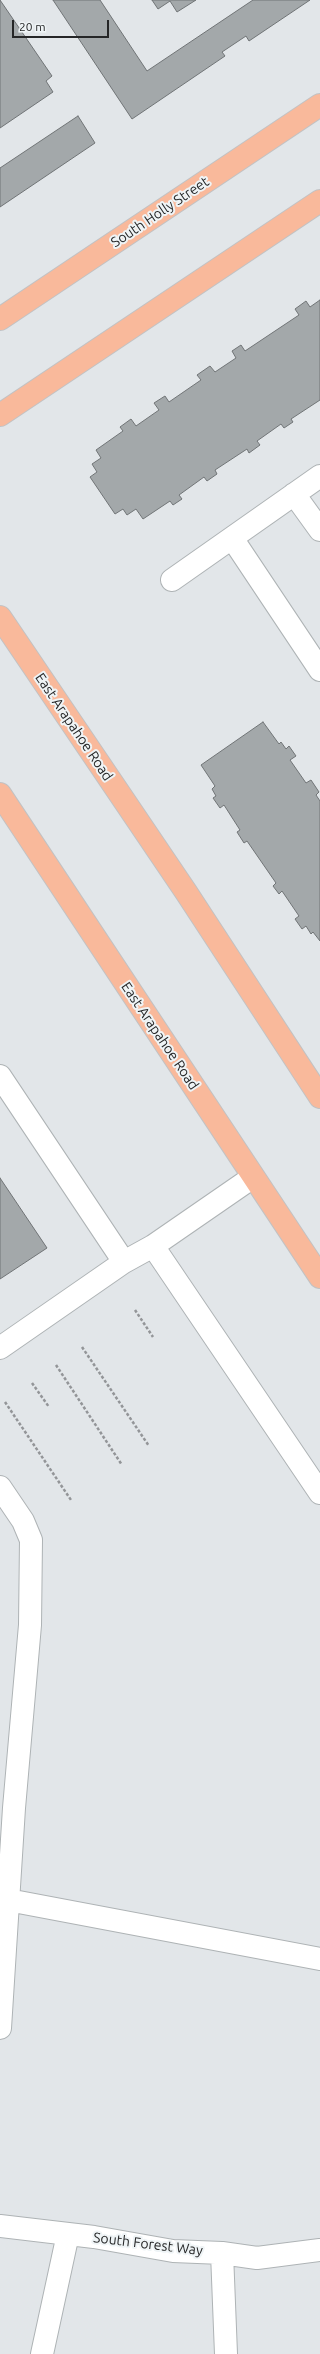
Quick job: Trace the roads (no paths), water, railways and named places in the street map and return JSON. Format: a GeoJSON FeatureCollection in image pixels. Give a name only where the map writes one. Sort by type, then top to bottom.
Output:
{"type":"FeatureCollection","features":[{"type":"Feature","properties":{"kind":"main road","name":"South Holly Street"},"geometry":{"type":"LineString","coordinates":[[0,319],[320,104]]}},
{"type":"Feature","properties":{"kind":"main road"},"geometry":{"type":"LineString","coordinates":[[0,415],[320,201]]}},
{"type":"Feature","properties":{"kind":"main road","name":"East Arapahoe Road"},"geometry":{"type":"LineString","coordinates":[[0,616],[186,892],[320,1097]]}},
{"type":"Feature","properties":{"kind":"main road","name":"East Arapahoe Road"},"geometry":{"type":"LineString","coordinates":[[0,794],[320,1277]]}},
{"type":"Feature","properties":{"kind":"street"},"geometry":{"type":"LineString","coordinates":[[172,580],[320,476]]}},
{"type":"Feature","properties":{"kind":"street"},"geometry":{"type":"LineString","coordinates":[[294,494],[320,530]]}},
{"type":"Feature","properties":{"kind":"street"},"geometry":{"type":"LineString","coordinates":[[232,538],[320,670]]}},
{"type":"Feature","properties":{"kind":"street"},"geometry":{"type":"LineString","coordinates":[[0,1076],[124,1262]]}},
{"type":"Feature","properties":{"kind":"street"},"geometry":{"type":"LineString","coordinates":[[0,1348],[124,1262],[154,1246],[253,1177]]}},
{"type":"Feature","properties":{"kind":"street"},"geometry":{"type":"LineString","coordinates":[[154,1246],[320,1493]]}},
{"type":"Feature","properties":{"kind":"street"},"geometry":{"type":"LineString","coordinates":[[0,1487],[23,1521],[31,1540],[30,1625],[8,1900],[0,2028]]}},
{"type":"Feature","properties":{"kind":"street"},"geometry":{"type":"LineString","coordinates":[[8,1900],[320,1959]]}},
{"type":"Feature","properties":{"kind":"street","name":"South Forest Way"},"geometry":{"type":"LineString","coordinates":[[0,2226],[68,2234],[173,2250],[222,2253],[257,2258],[320,2250]]}},
{"type":"Feature","properties":{"kind":"street"},"geometry":{"type":"LineString","coordinates":[[42,2354],[68,2234]]}},
{"type":"Feature","properties":{"kind":"street"},"geometry":{"type":"LineString","coordinates":[[222,2253],[226,2354]]}}]}
